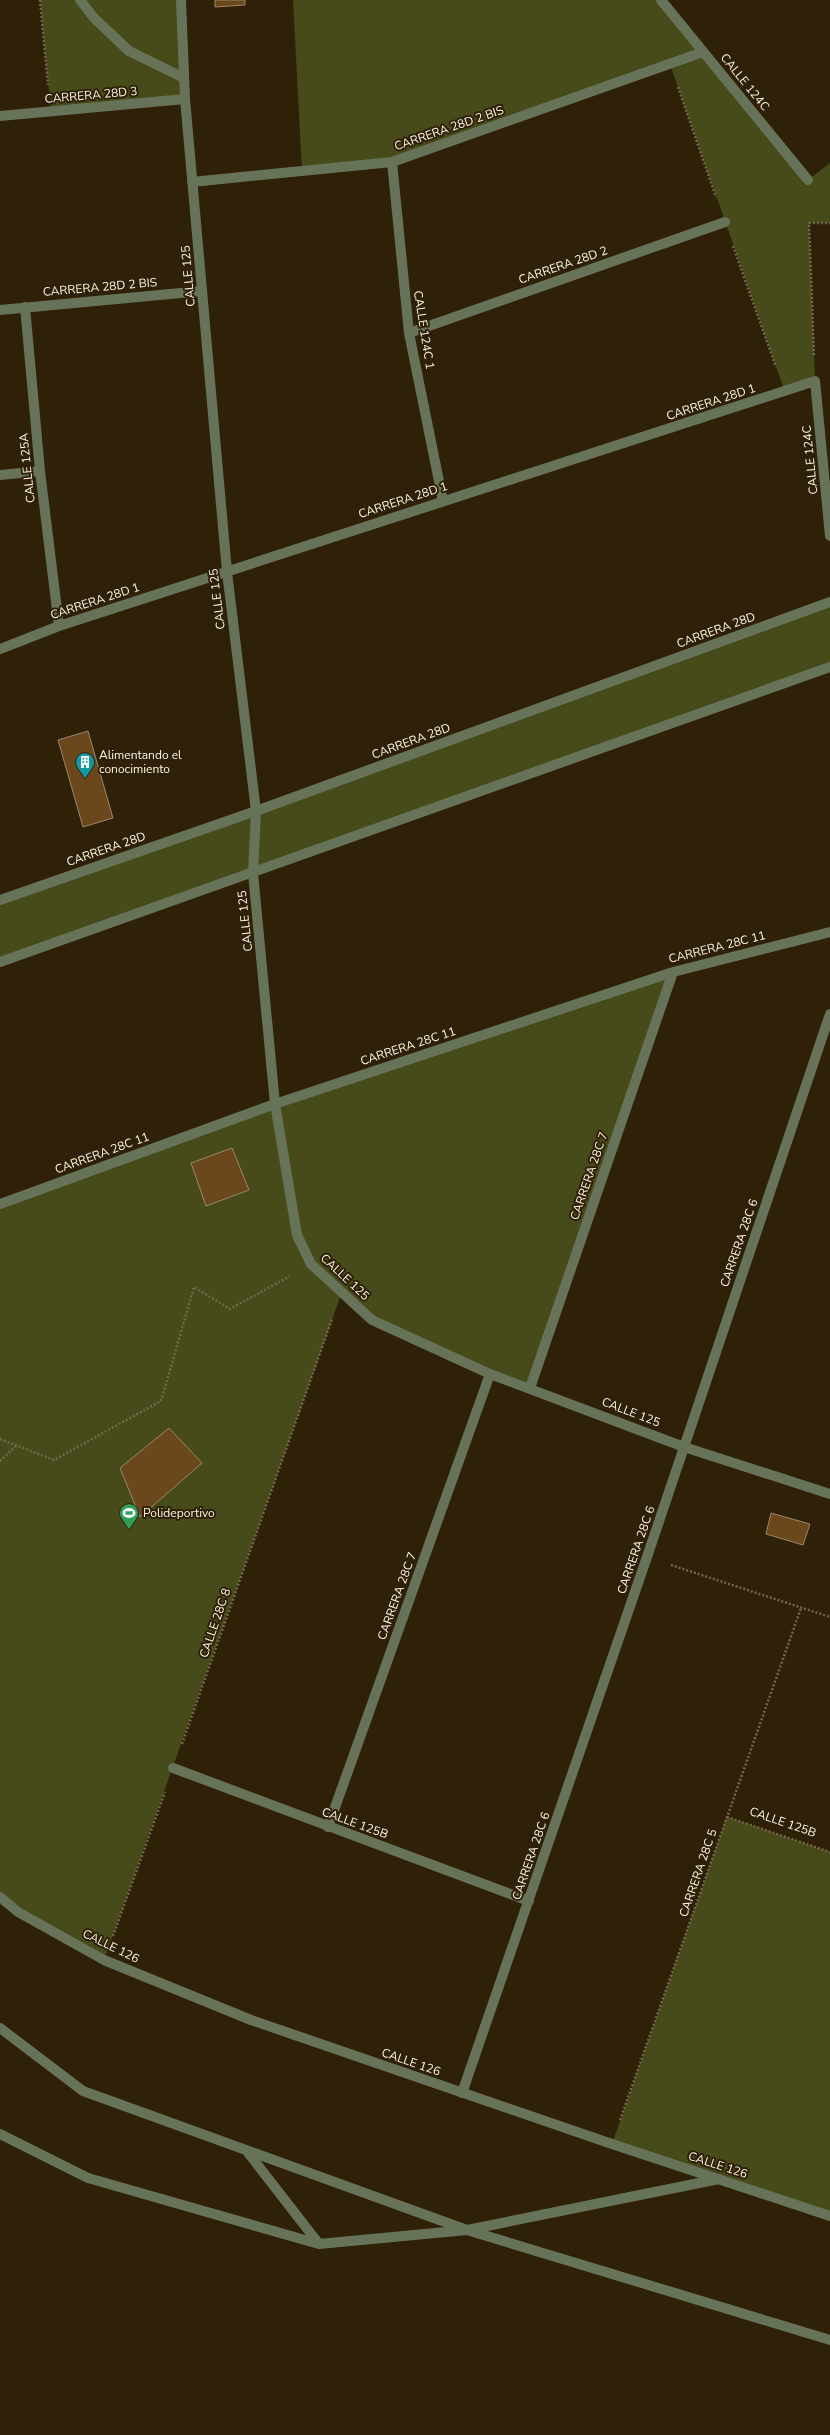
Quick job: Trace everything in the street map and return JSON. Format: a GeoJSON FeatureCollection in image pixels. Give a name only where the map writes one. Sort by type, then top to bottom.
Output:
{"type":"FeatureCollection","features":[{"type":"Feature","properties":{"kind":"street"},"geometry":{"type":"LineString","coordinates":[[80,0],[94,18],[129,51],[184,78]]}},
{"type":"Feature","properties":{"kind":"street","name":"CALLE 125"},"geometry":{"type":"LineString","coordinates":[[181,0],[185,99],[227,572],[256,811],[253,873],[275,1104],[297,1235],[311,1264],[372,1320],[490,1374],[684,1447],[830,1494]]}},
{"type":"Feature","properties":{"kind":"street","name":"CALLE 124C"},"geometry":{"type":"LineString","coordinates":[[661,0],[808,180]]}},
{"type":"Feature","properties":{"kind":"street","name":"CARRERA 28D 2 BIS"},"geometry":{"type":"LineString","coordinates":[[192,182],[392,162],[703,52]]}},
{"type":"Feature","properties":{"kind":"street","name":"CARRERA 28D 3"},"geometry":{"type":"LineString","coordinates":[[0,116],[185,99]]}},
{"type":"Feature","properties":{"kind":"street","name":"CALLE 124C 1"},"geometry":{"type":"LineString","coordinates":[[392,162],[409,333],[443,500]]}},
{"type":"Feature","properties":{"kind":"street","name":"CARRERA 28D 2"},"geometry":{"type":"LineString","coordinates":[[409,333],[725,222]]}},
{"type":"Feature","properties":{"kind":"street","name":"CARRERA 28D 2 BIS"},"geometry":{"type":"LineString","coordinates":[[0,310],[202,291]]}},
{"type":"Feature","properties":{"kind":"street","name":"CALLE 125A"},"geometry":{"type":"LineString","coordinates":[[25,307],[40,471],[59,626]]}},
{"type":"Feature","properties":{"kind":"street","name":"CALLE 124C"},"geometry":{"type":"LineString","coordinates":[[815,381],[830,536]]}},
{"type":"Feature","properties":{"kind":"street","name":"CARRERA 28D 1"},"geometry":{"type":"LineString","coordinates":[[0,649],[59,626],[443,500],[815,381]]}},
{"type":"Feature","properties":{"kind":"street"},"geometry":{"type":"LineString","coordinates":[[0,475],[40,471]]}},
{"type":"Feature","properties":{"kind":"street","name":"CARRERA 28D"},"geometry":{"type":"LineString","coordinates":[[0,900],[256,811],[830,602]]}},
{"type":"Feature","properties":{"kind":"street"},"geometry":{"type":"LineString","coordinates":[[0,962],[830,667]]}},
{"type":"Feature","properties":{"kind":"street","name":"CARRERA 28C 11"},"geometry":{"type":"LineString","coordinates":[[0,1204],[275,1104],[673,972],[830,932]]}},
{"type":"Feature","properties":{"kind":"street","name":"CARRERA 28C 7"},"geometry":{"type":"LineString","coordinates":[[530,1388],[673,972]]}},
{"type":"Feature","properties":{"kind":"street","name":"CARRERA 28C 6"},"geometry":{"type":"LineString","coordinates":[[462,2093],[647,1557],[830,1014]]}},
{"type":"Feature","properties":{"kind":"street","name":"CARRERA 28C 7"},"geometry":{"type":"LineString","coordinates":[[328,1826],[490,1374]]}},
{"type":"Feature","properties":{"kind":"street","name":"CALLE 125B"},"geometry":{"type":"LineString","coordinates":[[173,1768],[529,1901]]}},
{"type":"Feature","properties":{"kind":"street","name":"CALLE 126"},"geometry":{"type":"LineString","coordinates":[[0,1897],[18,1912],[104,1960],[251,2020],[612,2144],[830,2216]]}},
{"type":"Feature","properties":{"kind":"street"},"geometry":{"type":"LineString","coordinates":[[0,2028],[83,2091],[467,2230],[830,2340]]}},
{"type":"Feature","properties":{"kind":"street"},"geometry":{"type":"LineString","coordinates":[[0,2134],[88,2178],[319,2244],[467,2230],[719,2179]]}},
{"type":"Feature","properties":{"kind":"street"},"geometry":{"type":"LineString","coordinates":[[246,2150],[319,2244]]}},
{"type":"Feature","properties":{"kind":"path"},"geometry":{"type":"LineString","coordinates":[[40,0],[51,111]]}},
{"type":"Feature","properties":{"kind":"path"},"geometry":{"type":"LineString","coordinates":[[670,64],[784,392]]}},
{"type":"Feature","properties":{"kind":"path"},"geometry":{"type":"LineString","coordinates":[[815,381],[809,223],[830,223]]}},
{"type":"Feature","properties":{"kind":"path"},"geometry":{"type":"LineString","coordinates":[[0,1439],[54,1460],[161,1401],[194,1287],[230,1309],[311,1264]]}},
{"type":"Feature","properties":{"kind":"path","name":"CALLE 28C 8"},"geometry":{"type":"LineString","coordinates":[[104,1960],[342,1292]]}},
{"type":"Feature","properties":{"kind":"path"},"geometry":{"type":"LineString","coordinates":[[0,1462],[16,1446]]}},
{"type":"Feature","properties":{"kind":"path"},"geometry":{"type":"LineString","coordinates":[[647,1557],[830,1617]]}},
{"type":"Feature","properties":{"kind":"path","name":"CARRERA 28C 5"},"geometry":{"type":"LineString","coordinates":[[612,2144],[801,1608]]}},
{"type":"Feature","properties":{"kind":"path","name":"CALLE 125B"},"geometry":{"type":"LineString","coordinates":[[727,1817],[830,1852]]}},
{"type":"Feature","properties":{"kind":"green space"},"geometry":{"type":"Polygon","coordinates":[[[40,0],[181,0],[185,99],[51,111],[40,0]]]}},
{"type":"Feature","properties":{"kind":"green space"},"geometry":{"type":"Polygon","coordinates":[[[293,0],[661,0],[808,180],[830,163],[830,223],[809,223],[815,381],[785,392],[670,64],[392,162],[302,171],[293,0]]]}},
{"type":"Feature","properties":{"kind":"green space"},"geometry":{"type":"Polygon","coordinates":[[[830,602],[830,667],[0,962],[0,900],[830,602]]]}},
{"type":"Feature","properties":{"kind":"green space","name":"Polideportivo"},"geometry":{"type":"Polygon","coordinates":[[[673,972],[530,1388],[372,1320],[342,1292],[104,1960],[0,1897],[0,1204],[673,972]]]}},
{"type":"Feature","properties":{"kind":"green space"},"geometry":{"type":"Polygon","coordinates":[[[727,1817],[830,1852],[830,2216],[612,2144],[727,1817]]]}},
{"type":"Feature","properties":{"kind":"building"},"geometry":{"type":"Polygon","coordinates":[[[215,0],[245,0],[245,5],[215,7],[215,0]]]}},
{"type":"Feature","properties":{"kind":"building","name":"Alimentando el conocimiento"},"geometry":{"type":"Polygon","coordinates":[[[88,731],[113,818],[83,827],[58,740],[88,731]]]}},
{"type":"Feature","properties":{"kind":"building"},"geometry":{"type":"Polygon","coordinates":[[[232,1148],[249,1190],[206,1206],[191,1163],[232,1148]]]}},
{"type":"Feature","properties":{"kind":"building"},"geometry":{"type":"Polygon","coordinates":[[[169,1428],[202,1463],[140,1517],[120,1468],[169,1428]]]}},
{"type":"Feature","properties":{"kind":"building"},"geometry":{"type":"Polygon","coordinates":[[[771,1513],[810,1524],[803,1545],[766,1534],[771,1513]]]}},
{"type":"Feature","properties":{"kind":"place","name":"Alimentando el conocimiento"},"geometry":{"type":"Point","coordinates":[85,779]}},
{"type":"Feature","properties":{"kind":"place","name":"Polideportivo"},"geometry":{"type":"Point","coordinates":[129,1530]}}]}
